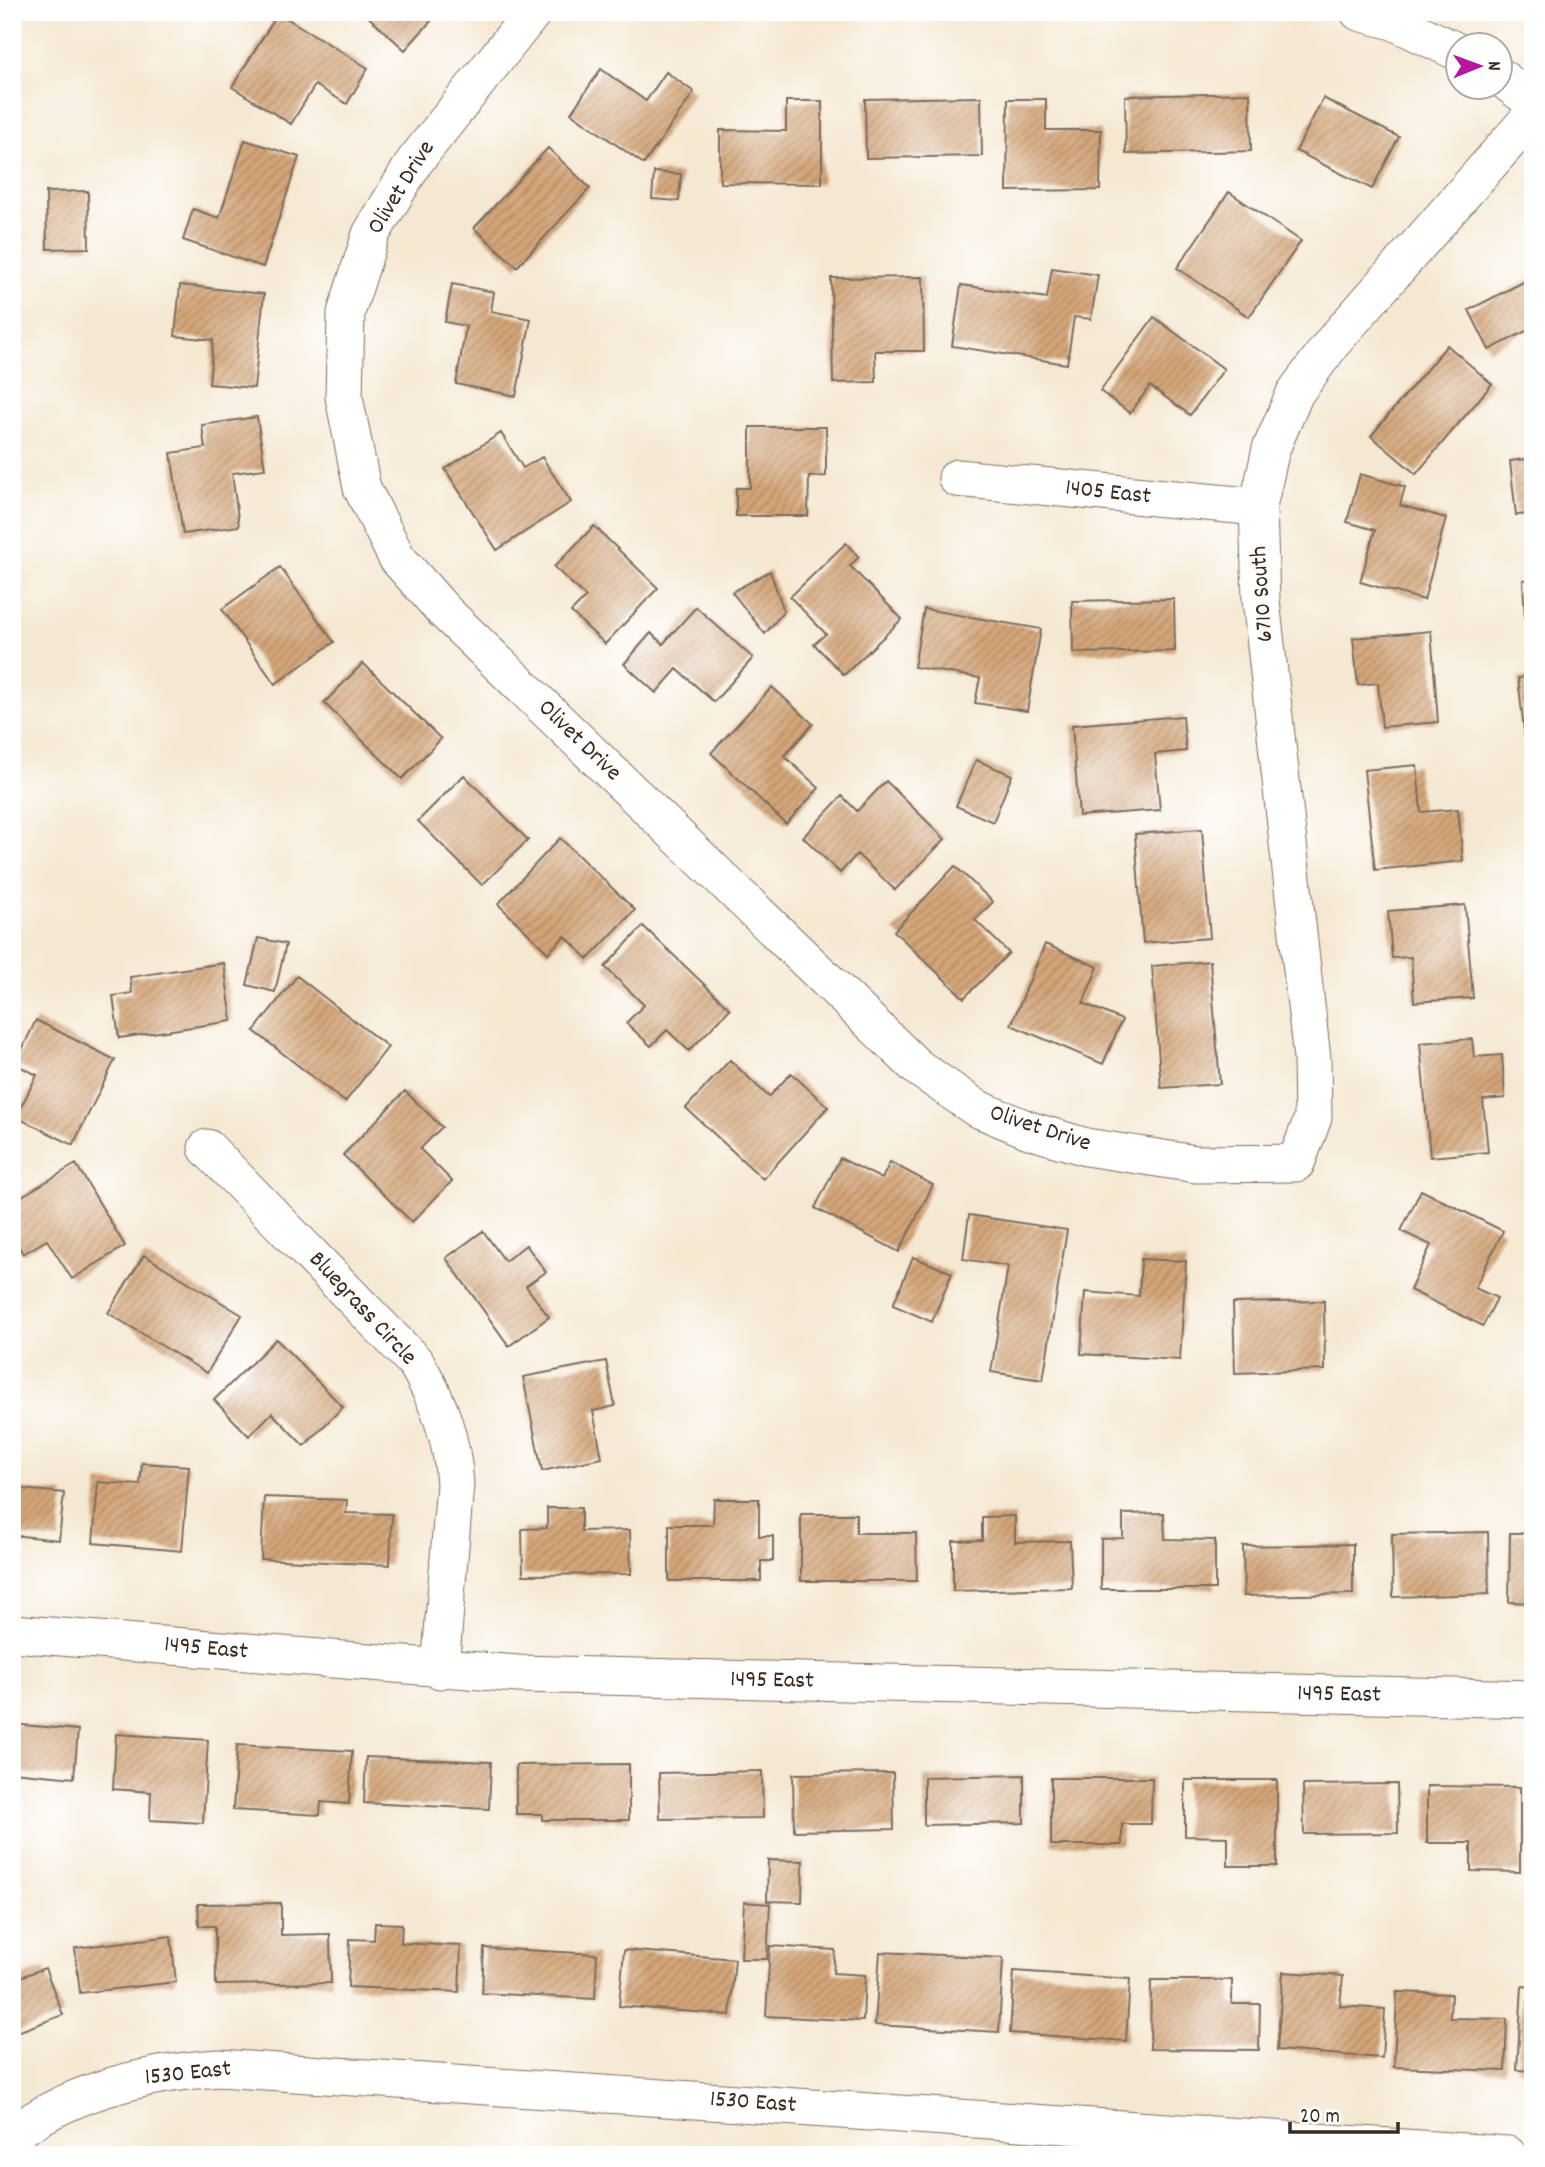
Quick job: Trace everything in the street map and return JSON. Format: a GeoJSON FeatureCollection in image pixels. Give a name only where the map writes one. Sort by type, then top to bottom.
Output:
{"type":"FeatureCollection","features":[{"type":"Feature","properties":{"kind":"street","name":"Olivet Drive"},"geometry":{"type":"LineString","coordinates":[[533,12],[415,161],[371,234],[346,313],[344,397],[362,488],[397,558],[454,621],[917,1067],[976,1108],[1029,1130],[1086,1147],[1196,1164],[1296,1163]]}},
{"type":"Feature","properties":{"kind":"street"},"geometry":{"type":"LineString","coordinates":[[1359,12],[1393,21],[1444,45]]}},
{"type":"Feature","properties":{"kind":"street"},"geometry":{"type":"LineString","coordinates":[[1514,88],[1533,102]]}},
{"type":"Feature","properties":{"kind":"street","name":"6710 South"},"geometry":{"type":"LineString","coordinates":[[1296,1163],[1313,1118],[1312,1059],[1261,600],[1258,508],[1271,449],[1294,393],[1332,344],[1533,114]]}},
{"type":"Feature","properties":{"kind":"street","name":"1405 East"},"geometry":{"type":"LineString","coordinates":[[957,478],[1258,508]]}},
{"type":"Feature","properties":{"kind":"street","name":"Bluegrass Circle"},"geometry":{"type":"LineString","coordinates":[[207,1148],[416,1363],[434,1393],[453,1454],[454,1484],[440,1670]]}},
{"type":"Feature","properties":{"kind":"street","name":"1495 East"},"geometry":{"type":"LineString","coordinates":[[12,1633],[440,1670],[518,1674],[1533,1699]]}},
{"type":"Feature","properties":{"kind":"street","name":"1530 East"},"geometry":{"type":"LineString","coordinates":[[12,2135],[68,2101],[120,2083],[169,2072],[219,2068],[1508,2155]]}},
{"type":"Feature","properties":{"kind":"building"},"geometry":{"type":"Polygon","coordinates":[[[363,12],[439,12],[405,50],[363,12]]]}},
{"type":"Feature","properties":{"kind":"building"},"geometry":{"type":"Polygon","coordinates":[[[278,13],[368,68],[347,104],[315,85],[291,124],[232,87],[278,13]]]}},
{"type":"Feature","properties":{"kind":"building"},"geometry":{"type":"Polygon","coordinates":[[[601,69],[646,101],[666,72],[694,92],[644,164],[571,113],[601,69]]]}},
{"type":"Feature","properties":{"kind":"building"},"geometry":{"type":"Polygon","coordinates":[[[1250,93],[1251,151],[1126,154],[1125,96],[1250,93]]]}},
{"type":"Feature","properties":{"kind":"building"},"geometry":{"type":"Polygon","coordinates":[[[981,97],[982,156],[866,158],[865,99],[981,97]]]}},
{"type":"Feature","properties":{"kind":"building"},"geometry":{"type":"Polygon","coordinates":[[[1323,98],[1399,137],[1372,189],[1296,151],[1323,98]]]}},
{"type":"Feature","properties":{"kind":"building"},"geometry":{"type":"Polygon","coordinates":[[[1008,99],[1046,99],[1046,130],[1101,130],[1100,190],[1007,191],[1008,99]]]}},
{"type":"Feature","properties":{"kind":"building"},"geometry":{"type":"Polygon","coordinates":[[[786,101],[822,101],[822,184],[720,183],[720,130],[786,131],[786,101]]]}},
{"type":"Feature","properties":{"kind":"building"},"geometry":{"type":"Polygon","coordinates":[[[245,140],[299,157],[263,267],[183,240],[193,209],[219,218],[245,140]]]}},
{"type":"Feature","properties":{"kind":"building"},"geometry":{"type":"Polygon","coordinates":[[[548,148],[590,188],[517,267],[474,228],[548,148]]]}},
{"type":"Feature","properties":{"kind":"building"},"geometry":{"type":"Polygon","coordinates":[[[654,172],[681,174],[679,201],[652,199],[654,172]]]}},
{"type":"Feature","properties":{"kind":"building"},"geometry":{"type":"Polygon","coordinates":[[[88,191],[89,248],[47,249],[46,192],[88,191]]]}},
{"type":"Feature","properties":{"kind":"building"},"geometry":{"type":"Polygon","coordinates":[[[1229,192],[1301,241],[1249,317],[1177,268],[1229,192]]]}},
{"type":"Feature","properties":{"kind":"building"},"geometry":{"type":"Polygon","coordinates":[[[1052,268],[1098,275],[1091,319],[1074,317],[1067,364],[952,346],[961,285],[1047,298],[1052,268]]]}},
{"type":"Feature","properties":{"kind":"building"},"geometry":{"type":"Polygon","coordinates":[[[923,277],[924,351],[875,351],[876,382],[833,383],[831,278],[923,277]]]}},
{"type":"Feature","properties":{"kind":"building"},"geometry":{"type":"Polygon","coordinates":[[[1533,277],[1533,334],[1530,329],[1489,350],[1469,310],[1533,277]]]}},
{"type":"Feature","properties":{"kind":"building"},"geometry":{"type":"Polygon","coordinates":[[[452,284],[494,292],[491,311],[531,319],[516,396],[456,384],[466,326],[445,322],[452,284]]]}},
{"type":"Feature","properties":{"kind":"building"},"geometry":{"type":"Polygon","coordinates":[[[180,285],[264,294],[254,388],[209,384],[213,340],[175,336],[180,285]]]}},
{"type":"Feature","properties":{"kind":"building"},"geometry":{"type":"Polygon","coordinates":[[[1154,317],[1224,369],[1190,415],[1150,386],[1130,413],[1100,391],[1154,317]]]}},
{"type":"Feature","properties":{"kind":"building"},"geometry":{"type":"Polygon","coordinates":[[[1447,345],[1492,384],[1416,474],[1371,436],[1447,345]]]}},
{"type":"Feature","properties":{"kind":"building"},"geometry":{"type":"Polygon","coordinates":[[[257,417],[265,469],[232,473],[239,526],[183,534],[171,453],[205,448],[202,425],[257,417]]]}},
{"type":"Feature","properties":{"kind":"building"},"geometry":{"type":"Polygon","coordinates":[[[750,427],[826,427],[826,476],[809,477],[808,516],[736,516],[736,488],[750,488],[750,427]]]}},
{"type":"Feature","properties":{"kind":"building"},"geometry":{"type":"Polygon","coordinates":[[[501,433],[523,468],[542,457],[571,502],[497,550],[445,469],[501,433]]]}},
{"type":"Feature","properties":{"kind":"building"},"geometry":{"type":"Polygon","coordinates":[[[1533,458],[1533,514],[1516,515],[1510,461],[1533,458]]]}},
{"type":"Feature","properties":{"kind":"building"},"geometry":{"type":"Polygon","coordinates":[[[1360,474],[1405,487],[1400,505],[1446,518],[1424,600],[1360,582],[1375,530],[1347,522],[1360,474]]]}},
{"type":"Feature","properties":{"kind":"building"},"geometry":{"type":"Polygon","coordinates":[[[594,526],[658,588],[605,644],[571,612],[586,597],[554,567],[594,526]]]}},
{"type":"Feature","properties":{"kind":"building"},"geometry":{"type":"Polygon","coordinates":[[[846,543],[859,557],[850,566],[902,619],[844,675],[814,644],[826,634],[790,597],[846,543]]]}},
{"type":"Feature","properties":{"kind":"building"},"geometry":{"type":"Polygon","coordinates":[[[280,567],[334,642],[275,684],[222,609],[280,567]]]}},
{"type":"Feature","properties":{"kind":"building"},"geometry":{"type":"Polygon","coordinates":[[[770,571],[784,611],[765,634],[732,592],[770,571]]]}},
{"type":"Feature","properties":{"kind":"building"},"geometry":{"type":"Polygon","coordinates":[[[1533,579],[1533,639],[1526,640],[1523,580],[1533,579]]]}},
{"type":"Feature","properties":{"kind":"building"},"geometry":{"type":"Polygon","coordinates":[[[1174,599],[1175,651],[1073,653],[1072,601],[1174,599]]]}},
{"type":"Feature","properties":{"kind":"building"},"geometry":{"type":"Polygon","coordinates":[[[696,607],[753,658],[714,702],[677,669],[656,693],[624,664],[651,633],[663,644],[696,607]]]}},
{"type":"Feature","properties":{"kind":"building"},"geometry":{"type":"Polygon","coordinates":[[[924,609],[1041,629],[1027,711],[975,703],[980,678],[914,667],[924,609]]]}},
{"type":"Feature","properties":{"kind":"building"},"geometry":{"type":"Polygon","coordinates":[[[1431,631],[1438,722],[1382,727],[1378,683],[1358,685],[1353,638],[1431,631]]]}},
{"type":"Feature","properties":{"kind":"building"},"geometry":{"type":"Polygon","coordinates":[[[363,663],[441,739],[402,779],[324,703],[363,663]]]}},
{"type":"Feature","properties":{"kind":"building"},"geometry":{"type":"Polygon","coordinates":[[[1533,676],[1533,773],[1529,773],[1518,678],[1533,676]]]}},
{"type":"Feature","properties":{"kind":"building"},"geometry":{"type":"Polygon","coordinates":[[[772,687],[813,724],[784,756],[819,788],[786,824],[711,753],[772,687]]]}},
{"type":"Feature","properties":{"kind":"building"},"geometry":{"type":"Polygon","coordinates":[[[1183,716],[1186,751],[1155,754],[1160,810],[1079,816],[1072,725],[1183,716]]]}},
{"type":"Feature","properties":{"kind":"building"},"geometry":{"type":"Polygon","coordinates":[[[976,760],[1012,775],[993,822],[956,806],[976,760]]]}},
{"type":"Feature","properties":{"kind":"building"},"geometry":{"type":"Polygon","coordinates":[[[1417,765],[1421,812],[1458,809],[1463,861],[1375,870],[1364,770],[1417,765]]]}},
{"type":"Feature","properties":{"kind":"building"},"geometry":{"type":"Polygon","coordinates":[[[464,775],[528,840],[482,885],[418,821],[464,775]]]}},
{"type":"Feature","properties":{"kind":"building"},"geometry":{"type":"Polygon","coordinates":[[[886,781],[945,839],[895,890],[857,854],[840,873],[803,837],[842,796],[857,811],[886,781]]]}},
{"type":"Feature","properties":{"kind":"building"},"geometry":{"type":"Polygon","coordinates":[[[1202,829],[1210,938],[1143,943],[1135,834],[1202,829]]]}},
{"type":"Feature","properties":{"kind":"building"},"geometry":{"type":"Polygon","coordinates":[[[560,838],[635,910],[588,959],[565,936],[548,953],[498,904],[560,838]]]}},
{"type":"Feature","properties":{"kind":"building"},"geometry":{"type":"Polygon","coordinates":[[[955,866],[993,902],[975,920],[1009,953],[964,998],[894,931],[955,866]]]}},
{"type":"Feature","properties":{"kind":"building"},"geometry":{"type":"Polygon","coordinates":[[[1465,905],[1473,998],[1414,1002],[1411,957],[1392,958],[1388,911],[1465,905]]]}},
{"type":"Feature","properties":{"kind":"building"},"geometry":{"type":"Polygon","coordinates":[[[643,926],[730,1009],[689,1051],[667,1030],[651,1046],[626,1023],[644,1005],[605,967],[643,926]]]}},
{"type":"Feature","properties":{"kind":"building"},"geometry":{"type":"Polygon","coordinates":[[[258,938],[286,944],[275,992],[247,985],[258,938]]]}},
{"type":"Feature","properties":{"kind":"building"},"geometry":{"type":"Polygon","coordinates":[[[1045,944],[1098,967],[1083,1003],[1122,1020],[1103,1064],[1011,1025],[1045,944]]]}},
{"type":"Feature","properties":{"kind":"building"},"geometry":{"type":"Polygon","coordinates":[[[1210,961],[1220,1084],[1161,1088],[1152,966],[1210,961]]]}},
{"type":"Feature","properties":{"kind":"building"},"geometry":{"type":"Polygon","coordinates":[[[224,963],[232,1021],[119,1038],[113,996],[132,993],[130,977],[224,963]]]}},
{"type":"Feature","properties":{"kind":"building"},"geometry":{"type":"Polygon","coordinates":[[[297,976],[388,1047],[345,1102],[254,1031],[297,976]]]}},
{"type":"Feature","properties":{"kind":"building"},"geometry":{"type":"Polygon","coordinates":[[[36,1020],[115,1060],[73,1145],[16,1117],[37,1075],[15,1064],[36,1020]]]}},
{"type":"Feature","properties":{"kind":"building"},"geometry":{"type":"Polygon","coordinates":[[[1472,1039],[1474,1057],[1502,1055],[1505,1098],[1483,1100],[1488,1152],[1430,1157],[1420,1043],[1472,1039]]]}},
{"type":"Feature","properties":{"kind":"building"},"geometry":{"type":"Polygon","coordinates":[[[730,1060],[769,1097],[791,1073],[828,1107],[763,1179],[686,1108],[730,1060]]]}},
{"type":"Feature","properties":{"kind":"building"},"geometry":{"type":"Polygon","coordinates":[[[405,1091],[442,1127],[420,1149],[452,1181],[412,1222],[343,1155],[405,1091]]]}},
{"type":"Feature","properties":{"kind":"building"},"geometry":{"type":"Polygon","coordinates":[[[840,1158],[882,1179],[890,1162],[933,1185],[899,1252],[815,1208],[840,1158]]]}},
{"type":"Feature","properties":{"kind":"building"},"geometry":{"type":"Polygon","coordinates":[[[76,1164],[125,1246],[72,1279],[47,1240],[23,1254],[12,1235],[12,1202],[76,1164]]]}},
{"type":"Feature","properties":{"kind":"building"},"geometry":{"type":"Polygon","coordinates":[[[1421,1190],[1503,1231],[1475,1288],[1497,1298],[1483,1326],[1410,1290],[1431,1245],[1401,1231],[1421,1190]]]}},
{"type":"Feature","properties":{"kind":"building"},"geometry":{"type":"Polygon","coordinates":[[[969,1215],[1067,1230],[1043,1380],[991,1372],[1008,1266],[963,1259],[969,1215]]]}},
{"type":"Feature","properties":{"kind":"building"},"geometry":{"type":"Polygon","coordinates":[[[483,1231],[505,1261],[526,1245],[546,1272],[526,1286],[549,1317],[509,1346],[446,1258],[483,1231]]]}},
{"type":"Feature","properties":{"kind":"building"},"geometry":{"type":"Polygon","coordinates":[[[144,1255],[242,1315],[207,1373],[108,1313],[144,1255]]]}},
{"type":"Feature","properties":{"kind":"building"},"geometry":{"type":"Polygon","coordinates":[[[913,1257],[952,1273],[932,1322],[893,1305],[913,1257]]]}},
{"type":"Feature","properties":{"kind":"building"},"geometry":{"type":"Polygon","coordinates":[[[1141,1259],[1186,1261],[1180,1360],[1081,1354],[1085,1292],[1139,1296],[1141,1259]]]}},
{"type":"Feature","properties":{"kind":"building"},"geometry":{"type":"Polygon","coordinates":[[[1324,1301],[1325,1370],[1235,1373],[1233,1303],[1324,1301]]]}},
{"type":"Feature","properties":{"kind":"building"},"geometry":{"type":"Polygon","coordinates":[[[276,1339],[343,1407],[304,1446],[272,1413],[249,1436],[214,1400],[276,1339]]]}},
{"type":"Feature","properties":{"kind":"building"},"geometry":{"type":"Polygon","coordinates":[[[606,1361],[615,1406],[593,1411],[602,1458],[542,1471],[523,1377],[606,1361]]]}},
{"type":"Feature","properties":{"kind":"building"},"geometry":{"type":"Polygon","coordinates":[[[142,1463],[189,1466],[182,1551],[93,1543],[98,1482],[140,1485],[142,1463]]]}},
{"type":"Feature","properties":{"kind":"building"},"geometry":{"type":"Polygon","coordinates":[[[12,1488],[64,1493],[59,1540],[12,1535],[12,1488]]]}},
{"type":"Feature","properties":{"kind":"building"},"geometry":{"type":"Polygon","coordinates":[[[264,1497],[347,1500],[346,1513],[392,1514],[390,1565],[261,1559],[264,1497]]]}},
{"type":"Feature","properties":{"kind":"building"},"geometry":{"type":"Polygon","coordinates":[[[714,1499],[759,1499],[759,1536],[773,1536],[773,1561],[761,1561],[761,1581],[669,1581],[669,1525],[713,1525],[714,1499]]]}},
{"type":"Feature","properties":{"kind":"building"},"geometry":{"type":"Polygon","coordinates":[[[547,1508],[581,1508],[581,1531],[630,1530],[631,1574],[523,1575],[522,1529],[547,1528],[547,1508]]]}},
{"type":"Feature","properties":{"kind":"building"},"geometry":{"type":"Polygon","coordinates":[[[1164,1513],[1165,1539],[1215,1540],[1215,1589],[1101,1589],[1101,1539],[1123,1538],[1123,1514],[1164,1513]]]}},
{"type":"Feature","properties":{"kind":"building"},"geometry":{"type":"Polygon","coordinates":[[[801,1514],[856,1514],[856,1533],[916,1533],[917,1581],[801,1581],[801,1514]]]}},
{"type":"Feature","properties":{"kind":"building"},"geometry":{"type":"Polygon","coordinates":[[[1015,1516],[1015,1542],[1070,1541],[1072,1588],[953,1591],[953,1541],[982,1540],[982,1517],[1015,1516]]]}},
{"type":"Feature","properties":{"kind":"building"},"geometry":{"type":"Polygon","coordinates":[[[1488,1532],[1489,1594],[1393,1597],[1392,1534],[1488,1532]]]}},
{"type":"Feature","properties":{"kind":"building"},"geometry":{"type":"Polygon","coordinates":[[[1510,1533],[1533,1533],[1533,1603],[1509,1602],[1510,1533]]]}},
{"type":"Feature","properties":{"kind":"building"},"geometry":{"type":"Polygon","coordinates":[[[1353,1544],[1353,1594],[1244,1596],[1243,1546],[1353,1544]]]}},
{"type":"Feature","properties":{"kind":"building"},"geometry":{"type":"Polygon","coordinates":[[[12,1724],[78,1730],[74,1778],[12,1772],[12,1724]]]}},
{"type":"Feature","properties":{"kind":"building"},"geometry":{"type":"Polygon","coordinates":[[[116,1734],[208,1740],[203,1823],[150,1820],[151,1792],[113,1789],[116,1734]]]}},
{"type":"Feature","properties":{"kind":"building"},"geometry":{"type":"Polygon","coordinates":[[[237,1745],[352,1751],[349,1804],[321,1802],[320,1815],[233,1810],[237,1745]]]}},
{"type":"Feature","properties":{"kind":"building"},"geometry":{"type":"Polygon","coordinates":[[[366,1757],[491,1762],[489,1809],[364,1803],[366,1757]]]}},
{"type":"Feature","properties":{"kind":"building"},"geometry":{"type":"Polygon","coordinates":[[[629,1764],[629,1820],[542,1820],[542,1814],[516,1814],[516,1765],[629,1764]]]}},
{"type":"Feature","properties":{"kind":"building"},"geometry":{"type":"Polygon","coordinates":[[[762,1771],[763,1818],[660,1819],[659,1773],[762,1771]]]}},
{"type":"Feature","properties":{"kind":"building"},"geometry":{"type":"Polygon","coordinates":[[[893,1773],[894,1829],[794,1831],[793,1774],[893,1773]]]}},
{"type":"Feature","properties":{"kind":"building"},"geometry":{"type":"Polygon","coordinates":[[[1024,1775],[1024,1823],[924,1825],[924,1777],[1024,1775]]]}},
{"type":"Feature","properties":{"kind":"building"},"geometry":{"type":"Polygon","coordinates":[[[1051,1778],[1152,1778],[1151,1824],[1122,1824],[1122,1845],[1051,1845],[1051,1778]]]}},
{"type":"Feature","properties":{"kind":"building"},"geometry":{"type":"Polygon","coordinates":[[[1185,1780],[1277,1780],[1277,1866],[1228,1866],[1228,1837],[1185,1836],[1185,1780]]]}},
{"type":"Feature","properties":{"kind":"building"},"geometry":{"type":"Polygon","coordinates":[[[1397,1784],[1398,1833],[1304,1834],[1303,1785],[1397,1784]]]}},
{"type":"Feature","properties":{"kind":"building"},"geometry":{"type":"Polygon","coordinates":[[[1427,1786],[1520,1787],[1520,1872],[1471,1871],[1471,1843],[1427,1843],[1427,1786]]]}},
{"type":"Feature","properties":{"kind":"building"},"geometry":{"type":"Polygon","coordinates":[[[768,1860],[803,1861],[802,1902],[767,1901],[768,1860]]]}},
{"type":"Feature","properties":{"kind":"building"},"geometry":{"type":"Polygon","coordinates":[[[744,1902],[770,1904],[767,1959],[741,1959],[744,1902]]]}},
{"type":"Feature","properties":{"kind":"building"},"geometry":{"type":"Polygon","coordinates":[[[281,1903],[281,1935],[330,1934],[331,1983],[216,1985],[215,1926],[199,1926],[198,1904],[281,1903]]]}},
{"type":"Feature","properties":{"kind":"building"},"geometry":{"type":"Polygon","coordinates":[[[375,1923],[402,1924],[401,1943],[461,1946],[459,1992],[348,1987],[350,1939],[374,1940],[375,1923]]]}},
{"type":"Feature","properties":{"kind":"building"},"geometry":{"type":"Polygon","coordinates":[[[171,1936],[176,1982],[80,1993],[75,1948],[171,1936]]]}},
{"type":"Feature","properties":{"kind":"building"},"geometry":{"type":"Polygon","coordinates":[[[770,1946],[835,1950],[833,1973],[865,1975],[863,2021],[766,2016],[770,1946]]]}},
{"type":"Feature","properties":{"kind":"building"},"geometry":{"type":"Polygon","coordinates":[[[484,1948],[597,1954],[595,1999],[482,1993],[484,1948]]]}},
{"type":"Feature","properties":{"kind":"building"},"geometry":{"type":"Polygon","coordinates":[[[624,1950],[735,1959],[730,2015],[619,2006],[624,1950]]]}},
{"type":"Feature","properties":{"kind":"building"},"geometry":{"type":"Polygon","coordinates":[[[880,1952],[1003,1958],[999,2032],[875,2025],[880,1952]]]}},
{"type":"Feature","properties":{"kind":"building"},"geometry":{"type":"Polygon","coordinates":[[[45,1968],[63,2015],[12,2034],[12,1980],[45,1968]]]}},
{"type":"Feature","properties":{"kind":"building"},"geometry":{"type":"Polygon","coordinates":[[[1014,1971],[1130,1979],[1126,2041],[1010,2033],[1014,1971]]]}},
{"type":"Feature","properties":{"kind":"building"},"geometry":{"type":"Polygon","coordinates":[[[1283,1972],[1343,1976],[1340,2006],[1385,2009],[1382,2058],[1277,2050],[1283,1972]]]}},
{"type":"Feature","properties":{"kind":"building"},"geometry":{"type":"Polygon","coordinates":[[[1151,1980],[1232,1980],[1232,2004],[1260,2004],[1259,2050],[1150,2049],[1151,1980]]]}},
{"type":"Feature","properties":{"kind":"building"},"geometry":{"type":"Polygon","coordinates":[[[1522,1986],[1533,1987],[1533,2071],[1517,2070],[1522,1986]]]}},
{"type":"Feature","properties":{"kind":"building"},"geometry":{"type":"Polygon","coordinates":[[[1397,1992],[1451,1994],[1450,2018],[1507,2019],[1505,2071],[1394,2067],[1397,1992]]]}}]}
